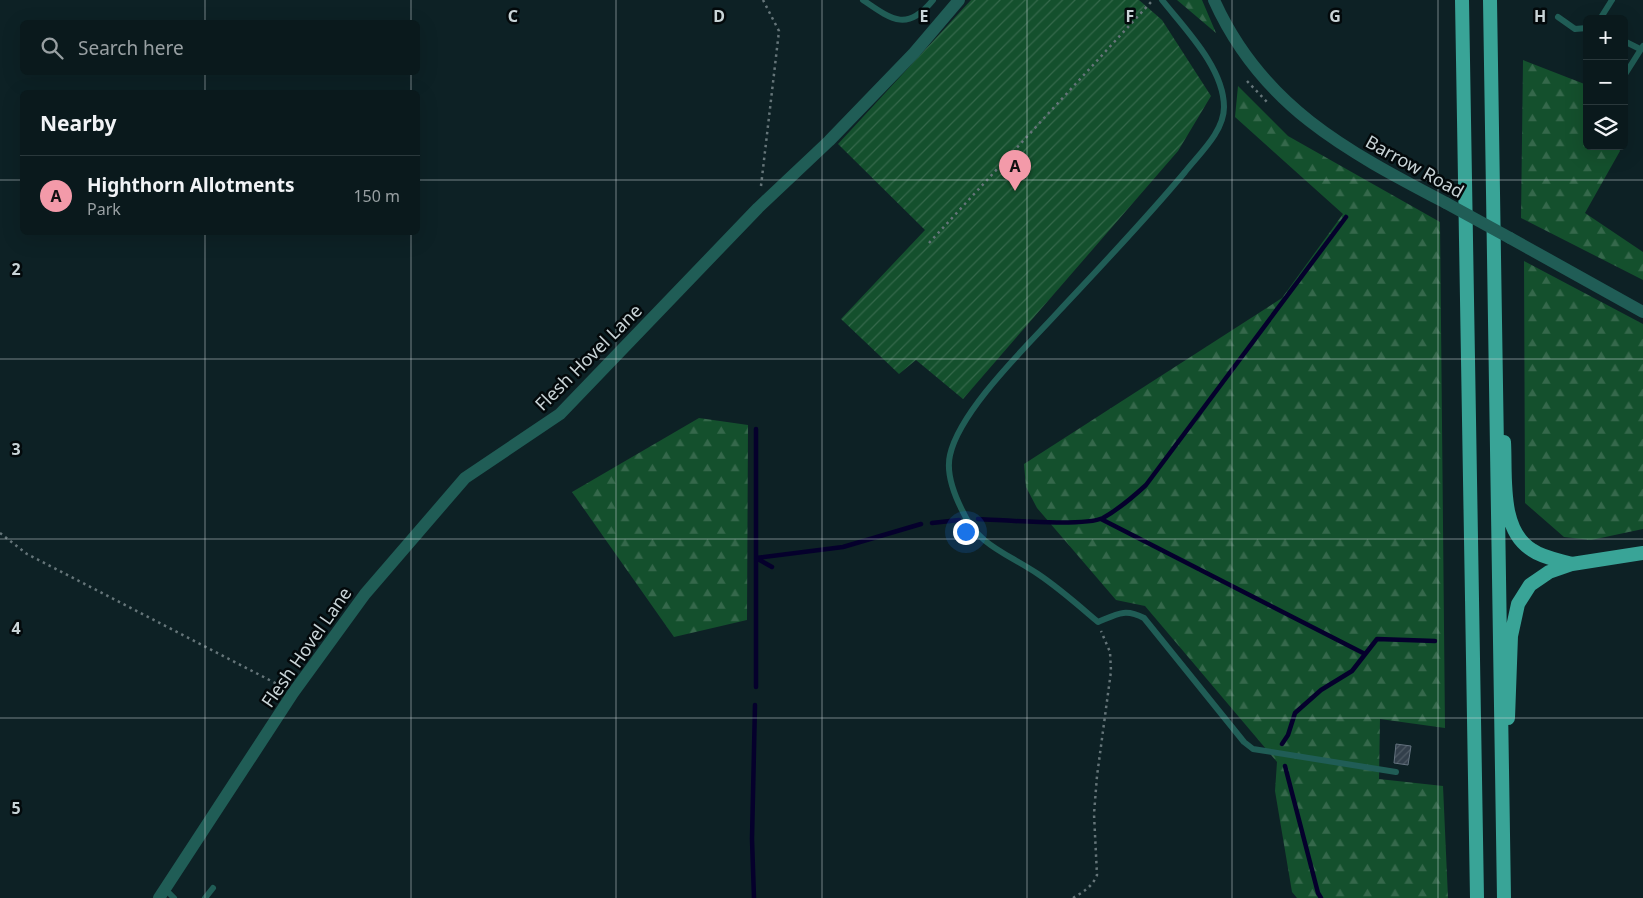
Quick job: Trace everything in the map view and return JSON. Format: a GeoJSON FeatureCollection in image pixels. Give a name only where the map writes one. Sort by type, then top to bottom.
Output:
{"type":"FeatureCollection","features":[{"type":"Feature","properties":{"kind":"highway"},"geometry":{"type":"LineString","coordinates":[[1461,0],[1478,898]]}},
{"type":"Feature","properties":{"kind":"highway"},"geometry":{"type":"LineString","coordinates":[[1490,0],[1504,898]]}},
{"type":"Feature","properties":{"kind":"highway"},"geometry":{"type":"LineString","coordinates":[[1494,347],[1504,434],[1508,505],[1512,528],[1520,542],[1533,552],[1572,564]]}},
{"type":"Feature","properties":{"kind":"highway"},"geometry":{"type":"LineString","coordinates":[[1501,774],[1510,703],[1511,636],[1518,604],[1530,585],[1549,572],[1572,564],[1643,553]]}},
{"type":"Feature","properties":{"kind":"street","name":"Flesh Hovel Lane"},"geometry":{"type":"LineString","coordinates":[[166,895],[294,693],[364,594],[465,478],[560,414],[758,208],[829,141],[914,53],[959,0]]}},
{"type":"Feature","properties":{"kind":"street","name":"Barrow Road"},"geometry":{"type":"LineString","coordinates":[[1214,0],[1228,30],[1266,83],[1318,128],[1346,148],[1643,312]]}},
{"type":"Feature","properties":{"kind":"lane"},"geometry":{"type":"LineString","coordinates":[[863,0],[888,17],[905,21],[916,18],[933,0]]}},
{"type":"Feature","properties":{"kind":"lane"},"geometry":{"type":"LineString","coordinates":[[1162,0],[1215,71],[1223,99],[1224,108],[1221,122],[1213,136],[1153,210],[1022,351],[971,411],[956,434],[949,457],[951,481],[962,511],[973,529],[989,545],[1059,588],[1098,622],[1118,613],[1132,612],[1144,618],[1244,742],[1253,749],[1396,772]]}},
{"type":"Feature","properties":{"kind":"lane"},"geometry":{"type":"LineString","coordinates":[[1603,15],[1612,0]]}},
{"type":"Feature","properties":{"kind":"lane"},"geometry":{"type":"LineString","coordinates":[[1558,18],[1575,28],[1583,28]]}},
{"type":"Feature","properties":{"kind":"lane"},"geometry":{"type":"LineString","coordinates":[[1628,43],[1642,48],[1628,70]]}},
{"type":"Feature","properties":{"kind":"lane"},"geometry":{"type":"LineString","coordinates":[[205,898],[213,888]]}},
{"type":"Feature","properties":{"kind":"path"},"geometry":{"type":"LineString","coordinates":[[758,208],[779,32],[763,0]]}},
{"type":"Feature","properties":{"kind":"path"},"geometry":{"type":"LineString","coordinates":[[929,242],[1152,0]]}},
{"type":"Feature","properties":{"kind":"path"},"geometry":{"type":"LineString","coordinates":[[0,533],[27,554],[294,693]]}},
{"type":"Feature","properties":{"kind":"path"},"geometry":{"type":"LineString","coordinates":[[1073,898],[1088,888],[1094,882],[1097,875],[1094,814],[1097,776],[1111,672],[1110,652],[1098,622]]}},
{"type":"Feature","properties":{"kind":"green space"},"geometry":{"type":"Polygon","coordinates":[[[971,0],[1139,0],[1162,20],[1211,96],[1178,151],[963,399],[916,360],[899,374],[841,319],[925,230],[838,144],[971,0]]]}},
{"type":"Feature","properties":{"kind":"green space"},"geometry":{"type":"Polygon","coordinates":[[[1177,0],[1202,0],[1216,33],[1177,0]]]}},
{"type":"Feature","properties":{"kind":"green space"},"geometry":{"type":"Polygon","coordinates":[[[1523,60],[1583,83],[1583,150],[1620,150],[1585,213],[1643,252],[1643,280],[1521,218],[1523,60]]]}},
{"type":"Feature","properties":{"kind":"green space"},"geometry":{"type":"Polygon","coordinates":[[[1238,86],[1288,136],[1440,222],[1445,728],[1380,719],[1379,779],[1443,786],[1448,898],[1297,898],[1292,892],[1275,791],[1277,762],[1145,606],[1116,600],[1037,508],[1026,487],[1024,464],[1282,298],[1343,214],[1235,117],[1238,86]]]}},
{"type":"Feature","properties":{"kind":"green space"},"geometry":{"type":"Polygon","coordinates":[[[1524,261],[1643,324],[1643,529],[1591,540],[1564,537],[1525,503],[1524,261]]]}},
{"type":"Feature","properties":{"kind":"green space"},"geometry":{"type":"Polygon","coordinates":[[[699,418],[748,425],[747,620],[674,637],[572,492],[699,418]]]}},
{"type":"Feature","properties":{"kind":"building"},"geometry":{"type":"Polygon","coordinates":[[[1396,744],[1411,746],[1408,765],[1394,763],[1396,744]]]}},
{"type":"Feature","properties":{"kind":"waterway"},"geometry":{"type":"LineString","coordinates":[[978,519],[1062,523],[1093,521],[1115,511],[1131,498],[1146,485],[1346,217]]}},
{"type":"Feature","properties":{"kind":"waterway"},"geometry":{"type":"LineString","coordinates":[[756,429],[756,687]]}},
{"type":"Feature","properties":{"kind":"waterway"},"geometry":{"type":"LineString","coordinates":[[1101,519],[1365,654]]}},
{"type":"Feature","properties":{"kind":"waterway"},"geometry":{"type":"LineString","coordinates":[[932,523],[959,520]]}},
{"type":"Feature","properties":{"kind":"waterway"},"geometry":{"type":"LineString","coordinates":[[772,567],[756,558],[843,547],[921,524]]}},
{"type":"Feature","properties":{"kind":"waterway"},"geometry":{"type":"LineString","coordinates":[[1282,744],[1288,735],[1295,713],[1321,690],[1352,671],[1377,639],[1435,641]]}},
{"type":"Feature","properties":{"kind":"waterway"},"geometry":{"type":"LineString","coordinates":[[754,898],[752,839],[755,705]]}},
{"type":"Feature","properties":{"kind":"waterway"},"geometry":{"type":"LineString","coordinates":[[1285,766],[1318,893],[1321,898]]}},
{"type":"Feature","properties":{"kind":"place","name":"Highthorn Allotments"},"geometry":{"type":"Point","coordinates":[1015,191]}}]}
